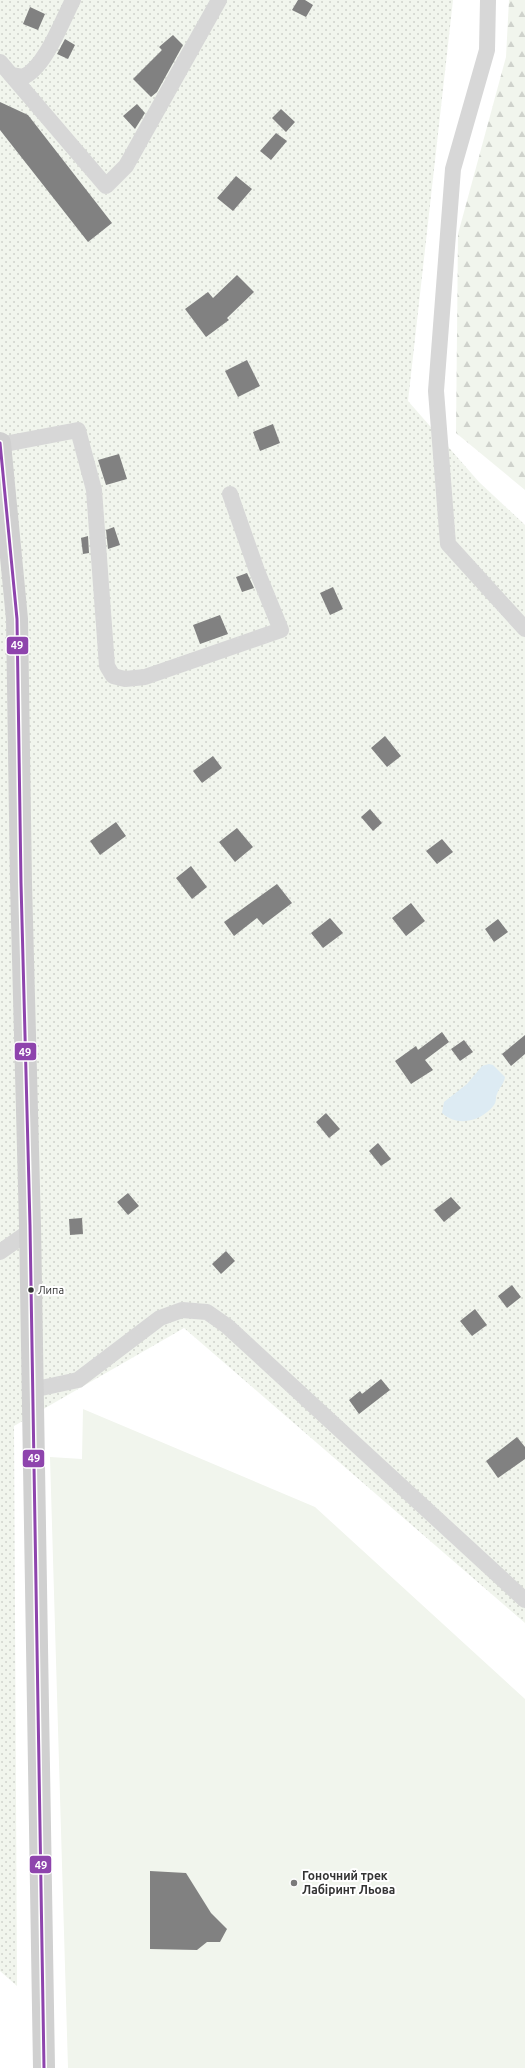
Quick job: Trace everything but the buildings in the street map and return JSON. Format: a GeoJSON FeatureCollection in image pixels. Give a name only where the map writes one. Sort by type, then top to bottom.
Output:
{"type":"FeatureCollection","features":[{"type":"Feature","properties":{"kind":"street"},"geometry":{"type":"LineString","coordinates":[[11,75],[23,77],[34,70],[46,51],[73,0]]}},
{"type":"Feature","properties":{"kind":"street"},"geometry":{"type":"LineString","coordinates":[[0,62],[106,186],[126,166],[138,147],[219,0]]}},
{"type":"Feature","properties":{"kind":"street"},"geometry":{"type":"LineString","coordinates":[[488,0],[487,50],[453,169],[436,391],[448,544],[525,628]]}},
{"type":"Feature","properties":{"kind":"street"},"geometry":{"type":"LineString","coordinates":[[44,2068],[30,1231],[21,883],[17,620],[0,444],[78,430],[94,490],[107,666],[113,676],[126,679],[145,677],[281,630],[257,571],[230,494]]}},
{"type":"Feature","properties":{"kind":"street"},"geometry":{"type":"LineString","coordinates":[[0,1252],[30,1231]]}},
{"type":"Feature","properties":{"kind":"street"},"geometry":{"type":"LineString","coordinates":[[32,1390],[78,1380],[160,1318],[182,1310],[207,1312],[227,1326],[525,1600]]}},
{"type":"Feature","properties":{"kind":"green space"},"geometry":{"type":"Polygon","coordinates":[[[0,0],[453,0],[408,401],[479,482],[525,525],[525,1623],[184,1328],[14,1426],[17,1986],[0,1971],[0,0]]]}},
{"type":"Feature","properties":{"kind":"green space"},"geometry":{"type":"Polygon","coordinates":[[[509,0],[525,0],[525,490],[456,433],[458,234],[506,57],[509,0]]]}},
{"type":"Feature","properties":{"kind":"green space","name":"Гоночний трек Лабіринт Льова"},"geometry":{"type":"Polygon","coordinates":[[[83,1409],[315,1507],[525,1699],[525,2068],[68,2068],[50,1457],[82,1459],[83,1409]]]}},
{"type":"Feature","properties":{"kind":"shaded area"},"geometry":{"type":"Polygon","coordinates":[[[489,1064],[493,1065],[505,1077],[504,1082],[496,1095],[495,1104],[489,1111],[476,1119],[469,1121],[455,1120],[442,1113],[444,1102],[467,1084],[482,1066],[489,1064]]]}},
{"type":"Feature","properties":{"kind":"transit line","name":"49"},"geometry":{"type":"LineString","coordinates":[[0,443],[17,619],[21,883],[30,1225],[44,2068]]}},
{"type":"Feature","properties":{"kind":"place","name":"Липа"},"geometry":{"type":"Point","coordinates":[31,1290]}},
{"type":"Feature","properties":{"kind":"place","name":"Гоночний трек Лабіринт Льова"},"geometry":{"type":"Point","coordinates":[294,1883]}}]}
